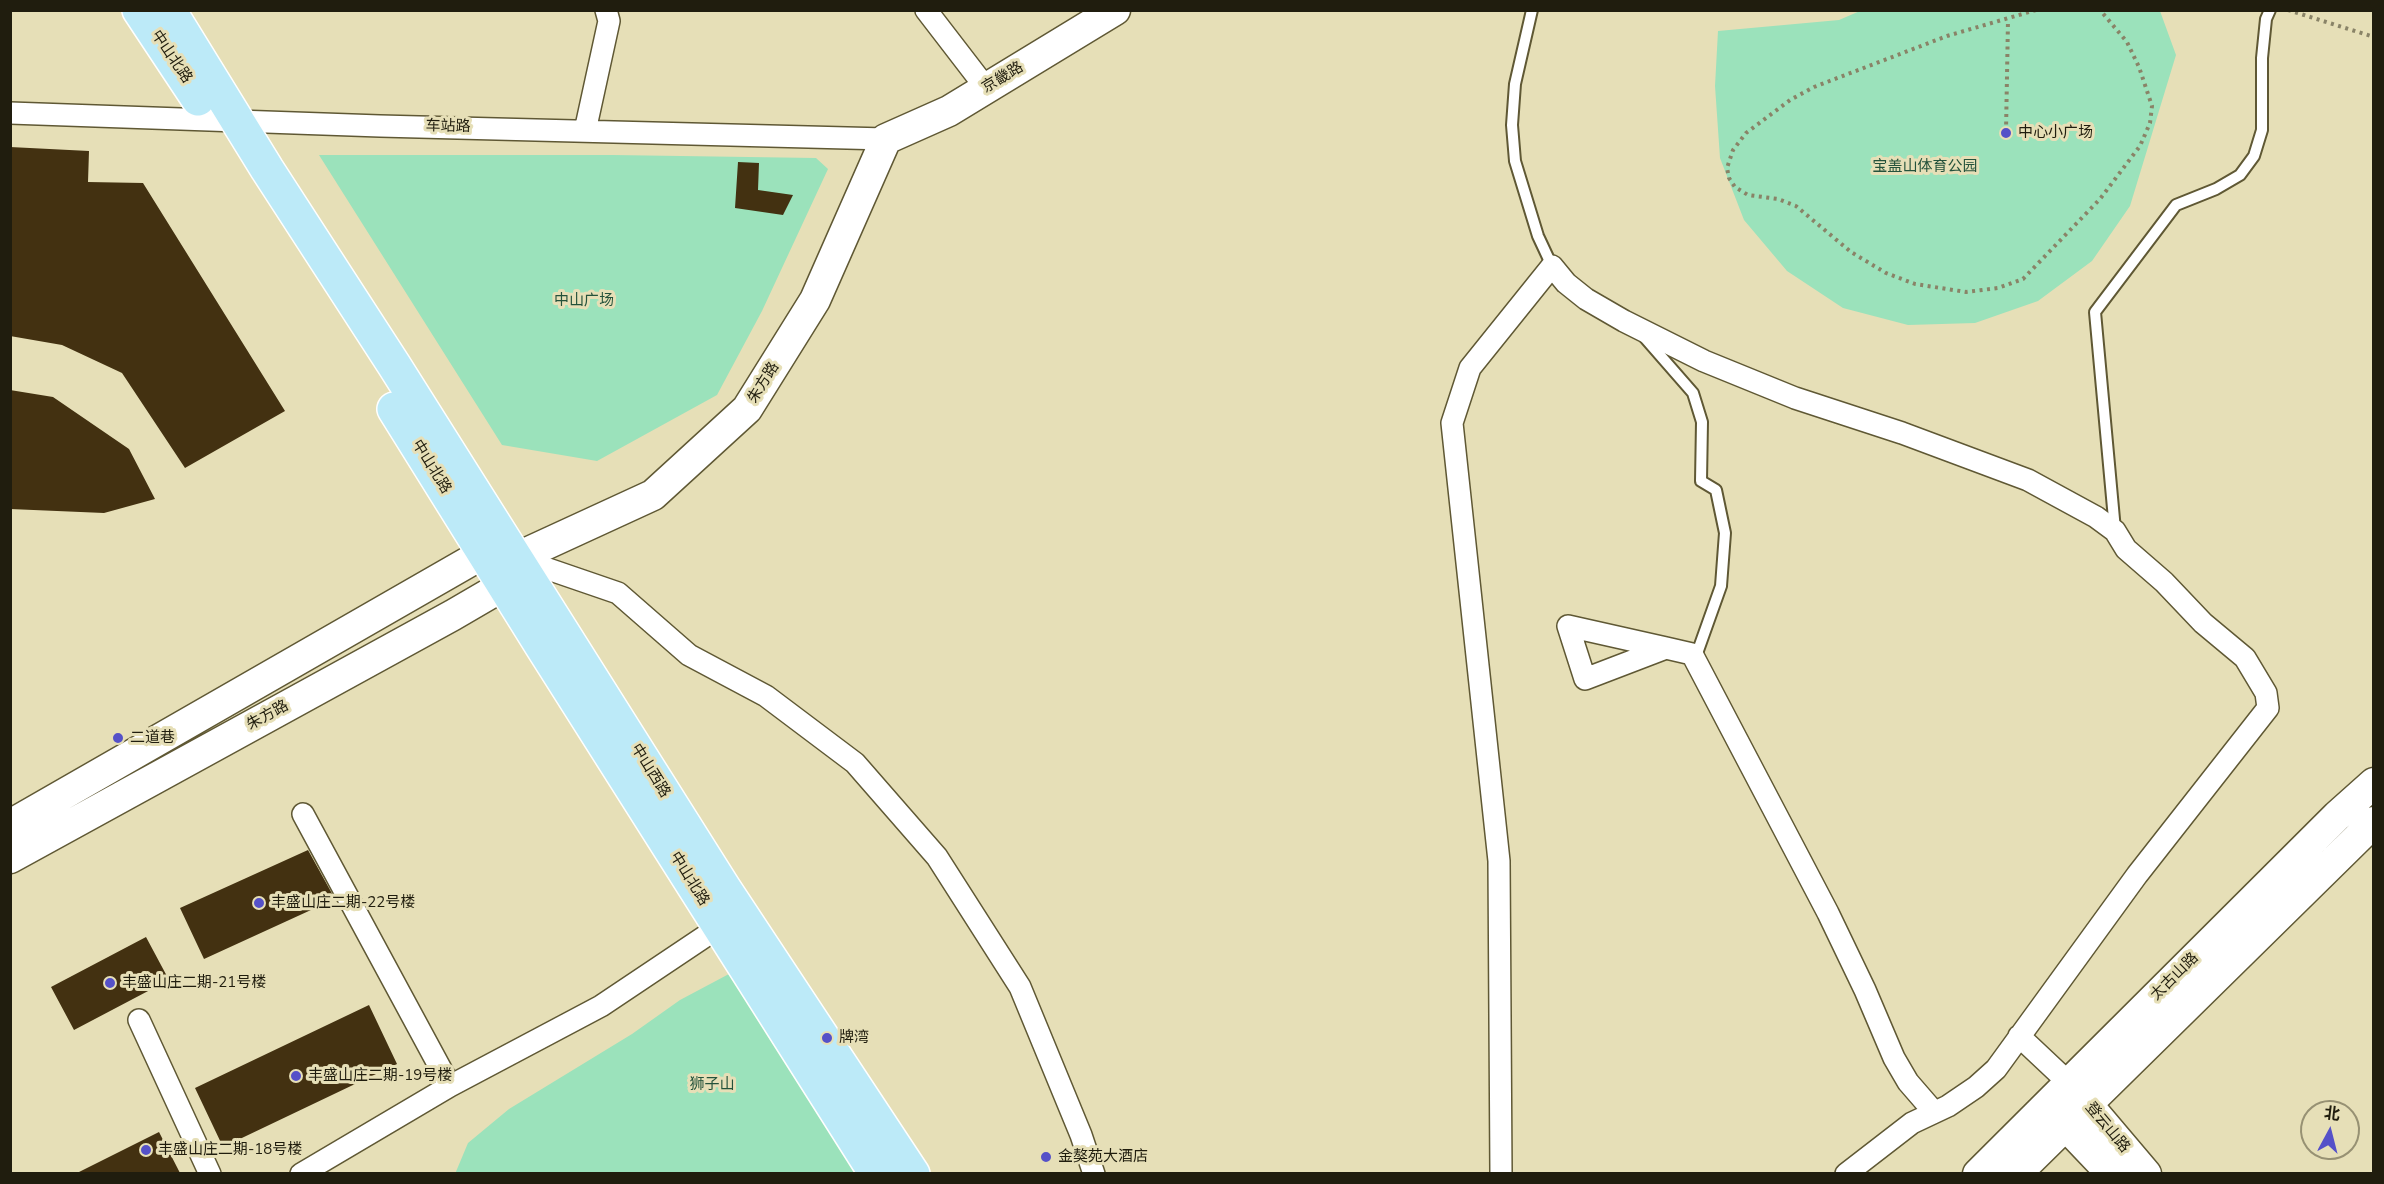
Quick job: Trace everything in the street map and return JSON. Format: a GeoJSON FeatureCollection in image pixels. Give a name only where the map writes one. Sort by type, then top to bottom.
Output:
{"type":"FeatureCollection","features":[{"type":"Feature","properties":{"kind":"main road","name":"中山北路"},"geometry":{"type":"LineString","coordinates":[[139,10],[225,121],[394,365]]}},
{"type":"Feature","properties":{"kind":"main road","name":"中山北路"},"geometry":{"type":"LineString","coordinates":[[169,10],[225,121],[507,562],[719,927]]}},
{"type":"Feature","properties":{"kind":"main road","name":"中山西路"},"geometry":{"type":"LineString","coordinates":[[394,365],[507,562],[913,1173]]}},
{"type":"Feature","properties":{"kind":"main road"},"geometry":{"type":"LineString","coordinates":[[719,927],[876,1173]]}},
{"type":"Feature","properties":{"kind":"street"},"geometry":{"type":"LineString","coordinates":[[585,131],[609,21],[606,10]]}},
{"type":"Feature","properties":{"kind":"street"},"geometry":{"type":"LineString","coordinates":[[926,10],[986,88]]}},
{"type":"Feature","properties":{"kind":"street","name":"京畿路"},"geometry":{"type":"LineString","coordinates":[[886,139],[949,111],[1115,10]]}},
{"type":"Feature","properties":{"kind":"street","name":"车站路"},"geometry":{"type":"LineString","coordinates":[[10,113],[886,139]]}},
{"type":"Feature","properties":{"kind":"street","name":"朱方路"},"geometry":{"type":"LineString","coordinates":[[10,825],[507,562],[653,495],[747,409],[815,300],[886,139]]}},
{"type":"Feature","properties":{"kind":"street"},"geometry":{"type":"LineString","coordinates":[[1501,1173],[1499,861],[1452,423],[1470,368],[1552,266],[1566,283],[1586,299],[1635,327],[1704,361],[1795,398],[1902,433],[2028,480],[2096,517],[2115,531],[2126,549],[2164,582],[2203,623],[2245,658],[2266,693],[2268,708],[2137,875],[1996,1069],[1976,1087],[1948,1106],[1912,1123],[1846,1173]]}},
{"type":"Feature","properties":{"kind":"street"},"geometry":{"type":"LineString","coordinates":[[507,562],[618,593],[689,655],[766,696],[855,763],[938,857],[1020,987],[1081,1135],[1094,1173]]}},
{"type":"Feature","properties":{"kind":"street","name":"朱方路"},"geometry":{"type":"LineString","coordinates":[[10,858],[507,562]]}},
{"type":"Feature","properties":{"kind":"street"},"geometry":{"type":"LineString","coordinates":[[1666,648],[1692,654],[1695,659],[1828,913],[1894,1058],[1908,1082],[1934,1112]]}},
{"type":"Feature","properties":{"kind":"street","name":"太古山路"},"geometry":{"type":"LineString","coordinates":[[2078,1094],[2337,816],[2373,783]]}},
{"type":"Feature","properties":{"kind":"street"},"geometry":{"type":"LineString","coordinates":[[303,814],[450,1086]]}},
{"type":"Feature","properties":{"kind":"street","name":"太古山路"},"geometry":{"type":"LineString","coordinates":[[1978,1173],[2056,1115],[2373,822]]}},
{"type":"Feature","properties":{"kind":"street"},"geometry":{"type":"LineString","coordinates":[[301,1173],[450,1086],[601,1006],[719,927]]}},
{"type":"Feature","properties":{"kind":"street"},"geometry":{"type":"LineString","coordinates":[[139,1020],[210,1173]]}},
{"type":"Feature","properties":{"kind":"street"},"geometry":{"type":"LineString","coordinates":[[2019,1036],[2078,1094]]}},
{"type":"Feature","properties":{"kind":"street","name":"登云山路"},"geometry":{"type":"LineString","coordinates":[[2078,1094],[2146,1173]]}},
{"type":"Feature","properties":{"kind":"street","name":"太古山路"},"geometry":{"type":"LineString","coordinates":[[2016,1173],[2056,1115]]}},
{"type":"Feature","properties":{"kind":"street","name":"登云山路"},"geometry":{"type":"LineString","coordinates":[[2056,1115],[2112,1173]]}},
{"type":"Feature","properties":{"kind":"lane"},"geometry":{"type":"LineString","coordinates":[[1532,10],[1515,84],[1512,125],[1515,161],[1538,236],[1552,266]]}},
{"type":"Feature","properties":{"kind":"lane"},"geometry":{"type":"LineString","coordinates":[[2115,531],[2096,312],[2176,204],[2216,189],[2240,175],[2254,156],[2262,130],[2262,58],[2266,19],[2270,10]]}},
{"type":"Feature","properties":{"kind":"lane"},"geometry":{"type":"LineString","coordinates":[[1635,327],[1693,393],[1702,422],[1701,482],[1716,490],[1725,533],[1721,586],[1695,659]]}},
{"type":"Feature","properties":{"kind":"path"},"geometry":{"type":"LineString","coordinates":[[2036,10],[1947,36],[1814,87],[1746,133],[1733,150],[1727,168],[1729,178],[1735,187],[1748,195],[1778,199],[1796,206],[1851,252],[1886,273],[1915,284],[1966,292],[1998,288],[2024,279],[2100,199],[2126,167],[2140,146],[2150,123],[2152,106],[2139,67],[2127,42],[2100,10]]}},
{"type":"Feature","properties":{"kind":"path"},"geometry":{"type":"LineString","coordinates":[[2288,10],[2373,37]]}},
{"type":"Feature","properties":{"kind":"path"},"geometry":{"type":"LineString","coordinates":[[2006,132],[2008,20]]}},
{"type":"Feature","properties":{"kind":"green space","name":"宝盖山体育公园"},"geometry":{"type":"Polygon","coordinates":[[[1860,11],[2160,11],[2176,55],[2130,206],[2092,261],[2038,301],[1975,323],[1908,325],[1843,308],[1787,271],[1744,220],[1720,158],[1715,86],[1718,31],[1839,20],[1860,11]]]}},
{"type":"Feature","properties":{"kind":"green space","name":"中山广场"},"geometry":{"type":"Polygon","coordinates":[[[319,155],[816,158],[828,169],[762,311],[717,395],[597,461],[502,445],[319,155]]]}},
{"type":"Feature","properties":{"kind":"green space","name":"狮子山"},"geometry":{"type":"Polygon","coordinates":[[[744,966],[865,1174],[455,1174],[468,1143],[509,1109],[632,1034],[680,1000],[744,966]]]}},
{"type":"Feature","properties":{"kind":"building"},"geometry":{"type":"Polygon","coordinates":[[[10,147],[89,151],[88,182],[143,183],[285,411],[185,468],[122,373],[62,345],[10,336],[10,147]]]}},
{"type":"Feature","properties":{"kind":"building"},"geometry":{"type":"Polygon","coordinates":[[[738,162],[759,163],[758,190],[793,195],[783,215],[735,208],[738,162]]]}},
{"type":"Feature","properties":{"kind":"building"},"geometry":{"type":"Polygon","coordinates":[[[10,390],[53,397],[129,449],[155,499],[104,513],[10,509],[10,390]]]}},
{"type":"Feature","properties":{"kind":"building","name":"丰盛山庄二期-22号楼"},"geometry":{"type":"Polygon","coordinates":[[[308,850],[335,899],[204,959],[180,908],[308,850]]]}},
{"type":"Feature","properties":{"kind":"building","name":"丰盛山庄二期-21号楼"},"geometry":{"type":"Polygon","coordinates":[[[146,937],[169,980],[74,1030],[51,987],[146,937]]]}},
{"type":"Feature","properties":{"kind":"building","name":"丰盛山庄二期-19号楼"},"geometry":{"type":"Polygon","coordinates":[[[369,1005],[397,1064],[223,1147],[195,1088],[369,1005]]]}},
{"type":"Feature","properties":{"kind":"building","name":"丰盛山庄二期-18号楼"},"geometry":{"type":"Polygon","coordinates":[[[159,1132],[180,1173],[77,1173],[159,1132]]]}},
{"type":"Feature","properties":{"kind":"place","name":"中心小广场"},"geometry":{"type":"Point","coordinates":[2006,133]}},
{"type":"Feature","properties":{"kind":"place","name":"二道巷"},"geometry":{"type":"Point","coordinates":[118,738]}},
{"type":"Feature","properties":{"kind":"place","name":"丰盛山庄二期-22号楼"},"geometry":{"type":"Point","coordinates":[259,903]}},
{"type":"Feature","properties":{"kind":"place","name":"丰盛山庄二期-21号楼"},"geometry":{"type":"Point","coordinates":[110,983]}},
{"type":"Feature","properties":{"kind":"place","name":"牌湾"},"geometry":{"type":"Point","coordinates":[827,1038]}},
{"type":"Feature","properties":{"kind":"place","name":"丰盛山庄二期-19号楼"},"geometry":{"type":"Point","coordinates":[296,1076]}},
{"type":"Feature","properties":{"kind":"place","name":"丰盛山庄二期-18号楼"},"geometry":{"type":"Point","coordinates":[146,1150]}},
{"type":"Feature","properties":{"kind":"place","name":"金獒苑大酒店"},"geometry":{"type":"Point","coordinates":[1046,1157]}}]}
